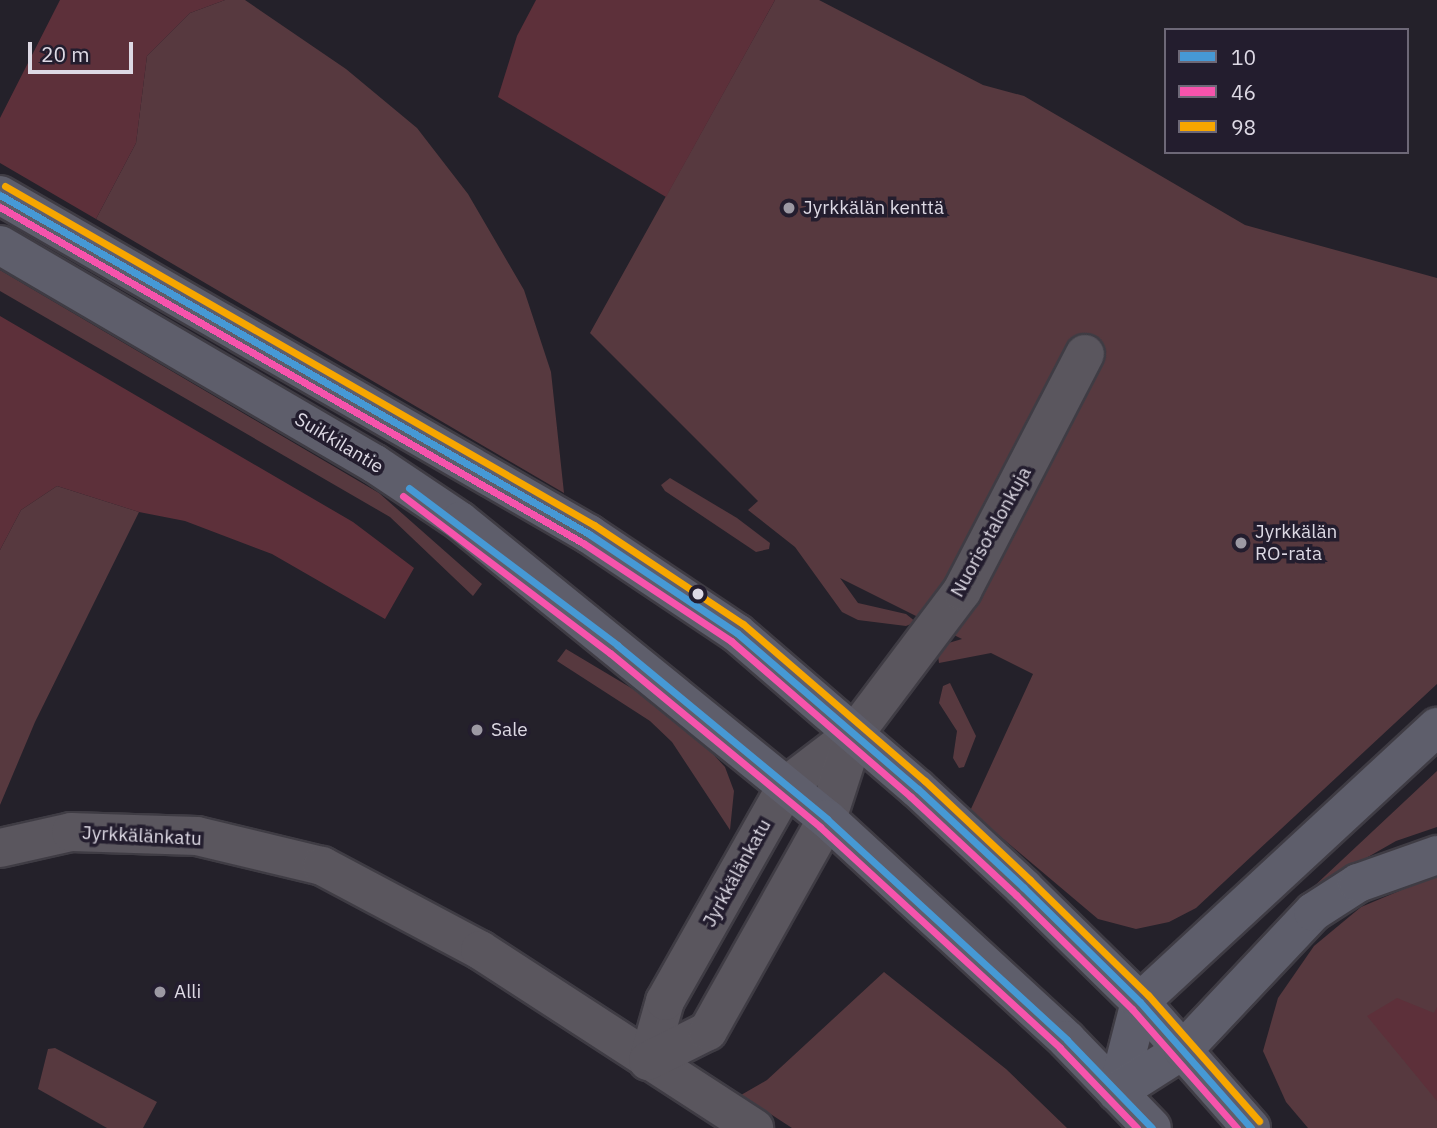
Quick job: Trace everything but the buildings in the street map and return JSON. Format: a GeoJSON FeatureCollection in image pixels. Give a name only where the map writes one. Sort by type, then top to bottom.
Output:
{"type":"FeatureCollection","features":[{"type":"Feature","properties":{"kind":"main road"},"geometry":{"type":"LineString","coordinates":[[0,195],[665,581],[737,633],[855,733],[1023,887],[1140,1002],[1251,1128]]}},
{"type":"Feature","properties":{"kind":"main road","name":"Suikkilantie"},"geometry":{"type":"LineString","coordinates":[[0,245],[375,464],[460,522],[827,819],[1019,995],[1152,1128]]}},
{"type":"Feature","properties":{"kind":"main road"},"geometry":{"type":"LineString","coordinates":[[1117,1092],[1140,1002],[1437,727]]}},
{"type":"Feature","properties":{"kind":"main road"},"geometry":{"type":"LineString","coordinates":[[1117,1092],[1183,1050],[1313,912],[1358,883],[1437,855]]}},
{"type":"Feature","properties":{"kind":"street","name":"Nuorisotalonkuja"},"geometry":{"type":"LineString","coordinates":[[855,733],[962,591],[1085,354]]}},
{"type":"Feature","properties":{"kind":"street","name":"Jyrkkälänkatu"},"geometry":{"type":"LineString","coordinates":[[648,1061],[665,1001],[787,785],[855,733]]}},
{"type":"Feature","properties":{"kind":"street"},"geometry":{"type":"LineString","coordinates":[[648,1061],[708,1031],[827,819],[855,733]]}},
{"type":"Feature","properties":{"kind":"street","name":"Jyrkkälänkatu"},"geometry":{"type":"LineString","coordinates":[[0,848],[71,832],[197,836],[322,866],[480,950],[612,1032],[648,1061],[754,1128]]}},
{"type":"Feature","properties":{"kind":"shaded area"},"geometry":{"type":"Polygon","coordinates":[[[60,0],[225,0],[190,13],[147,56],[136,143],[96,219],[0,163],[0,118],[60,0]]]}},
{"type":"Feature","properties":{"kind":"shaded area"},"geometry":{"type":"Polygon","coordinates":[[[225,0],[245,0],[346,69],[417,128],[468,194],[524,290],[551,372],[564,493],[96,219],[136,143],[147,56],[190,13],[225,0]]]}},
{"type":"Feature","properties":{"kind":"shaded area"},"geometry":{"type":"Polygon","coordinates":[[[536,0],[775,0],[666,197],[498,97],[517,36],[536,0]]]}},
{"type":"Feature","properties":{"kind":"shaded area"},"geometry":{"type":"Polygon","coordinates":[[[775,0],[819,0],[983,85],[1024,96],[1245,225],[1437,278],[1437,684],[1196,908],[1169,922],[1136,929],[1098,919],[970,811],[1033,674],[991,653],[939,663],[938,656],[945,644],[962,639],[840,578],[858,603],[906,614],[916,622],[906,626],[858,620],[842,612],[795,547],[748,510],[758,501],[590,333],[775,0]]]}},
{"type":"Feature","properties":{"kind":"shaded area"},"geometry":{"type":"Polygon","coordinates":[[[0,270],[379,493],[482,584],[473,596],[390,517],[0,291],[0,270]]]}},
{"type":"Feature","properties":{"kind":"shaded area"},"geometry":{"type":"Polygon","coordinates":[[[0,316],[353,522],[414,568],[385,619],[272,554],[185,521],[139,512],[57,486],[21,510],[0,550],[0,316]]]}},
{"type":"Feature","properties":{"kind":"shaded area"},"geometry":{"type":"Polygon","coordinates":[[[670,478],[737,518],[770,543],[769,549],[756,552],[665,491],[661,485],[670,478]]]}},
{"type":"Feature","properties":{"kind":"shaded area"},"geometry":{"type":"Polygon","coordinates":[[[57,486],[139,512],[35,722],[0,805],[0,550],[21,510],[57,486]]]}},
{"type":"Feature","properties":{"kind":"shaded area"},"geometry":{"type":"Polygon","coordinates":[[[566,649],[643,695],[700,740],[725,767],[734,791],[730,830],[672,742],[650,721],[557,661],[566,649]]]}},
{"type":"Feature","properties":{"kind":"shaded area"},"geometry":{"type":"Polygon","coordinates":[[[950,683],[976,736],[964,767],[959,768],[953,758],[957,731],[939,703],[943,686],[950,683]]]}},
{"type":"Feature","properties":{"kind":"shaded area"},"geometry":{"type":"Polygon","coordinates":[[[1437,771],[1437,827],[1396,841],[1310,890],[1437,771]]]}},
{"type":"Feature","properties":{"kind":"shaded area"},"geometry":{"type":"Polygon","coordinates":[[[1437,875],[1437,1128],[1308,1128],[1286,1102],[1263,1051],[1278,998],[1314,946],[1361,907],[1437,875]]]}},
{"type":"Feature","properties":{"kind":"shaded area"},"geometry":{"type":"Polygon","coordinates":[[[884,972],[1006,1069],[1067,1128],[792,1128],[741,1095],[767,1080],[884,972]]]}},
{"type":"Feature","properties":{"kind":"shaded area"},"geometry":{"type":"Polygon","coordinates":[[[1397,998],[1434,1013],[1437,1007],[1437,1101],[1367,1016],[1397,998]]]}},
{"type":"Feature","properties":{"kind":"shaded area"},"geometry":{"type":"Polygon","coordinates":[[[55,1048],[157,1102],[143,1128],[107,1128],[38,1089],[48,1049],[55,1048]]]}},
{"type":"Feature","properties":{"kind":"transit line","name":"98"},"geometry":{"type":"LineString","coordinates":[[5,186],[594,525],[743,624],[925,781],[1030,880],[1148,995],[1259,1121]]}},
{"type":"Feature","properties":{"kind":"transit line","name":"10"},"geometry":{"type":"LineString","coordinates":[[0,195],[589,534],[737,633],[918,789],[1023,887],[1140,1002],[1251,1128]]}},
{"type":"Feature","properties":{"kind":"transit line","name":"46"},"geometry":{"type":"LineString","coordinates":[[0,207],[583,543],[731,641],[911,797],[1016,895],[1132,1009],[1237,1128]]}},
{"type":"Feature","properties":{"kind":"transit line","name":"10"},"geometry":{"type":"LineString","coordinates":[[409,488],[617,645],[827,819],[1067,1040],[1152,1128]]}},
{"type":"Feature","properties":{"kind":"transit line","name":"46"},"geometry":{"type":"LineString","coordinates":[[403,496],[610,653],[820,827],[1060,1048],[1137,1128]]}},
{"type":"Feature","properties":{"kind":"place","name":"Jyrkkälän kenttä"},"geometry":{"type":"Point","coordinates":[789,208]}},
{"type":"Feature","properties":{"kind":"place","name":"Jyrkkälän RO-rata"},"geometry":{"type":"Point","coordinates":[1241,543]}},
{"type":"Feature","properties":{"kind":"place","name":"Sale"},"geometry":{"type":"Point","coordinates":[477,730]}},
{"type":"Feature","properties":{"kind":"place","name":"Alli"},"geometry":{"type":"Point","coordinates":[160,992]}}]}
